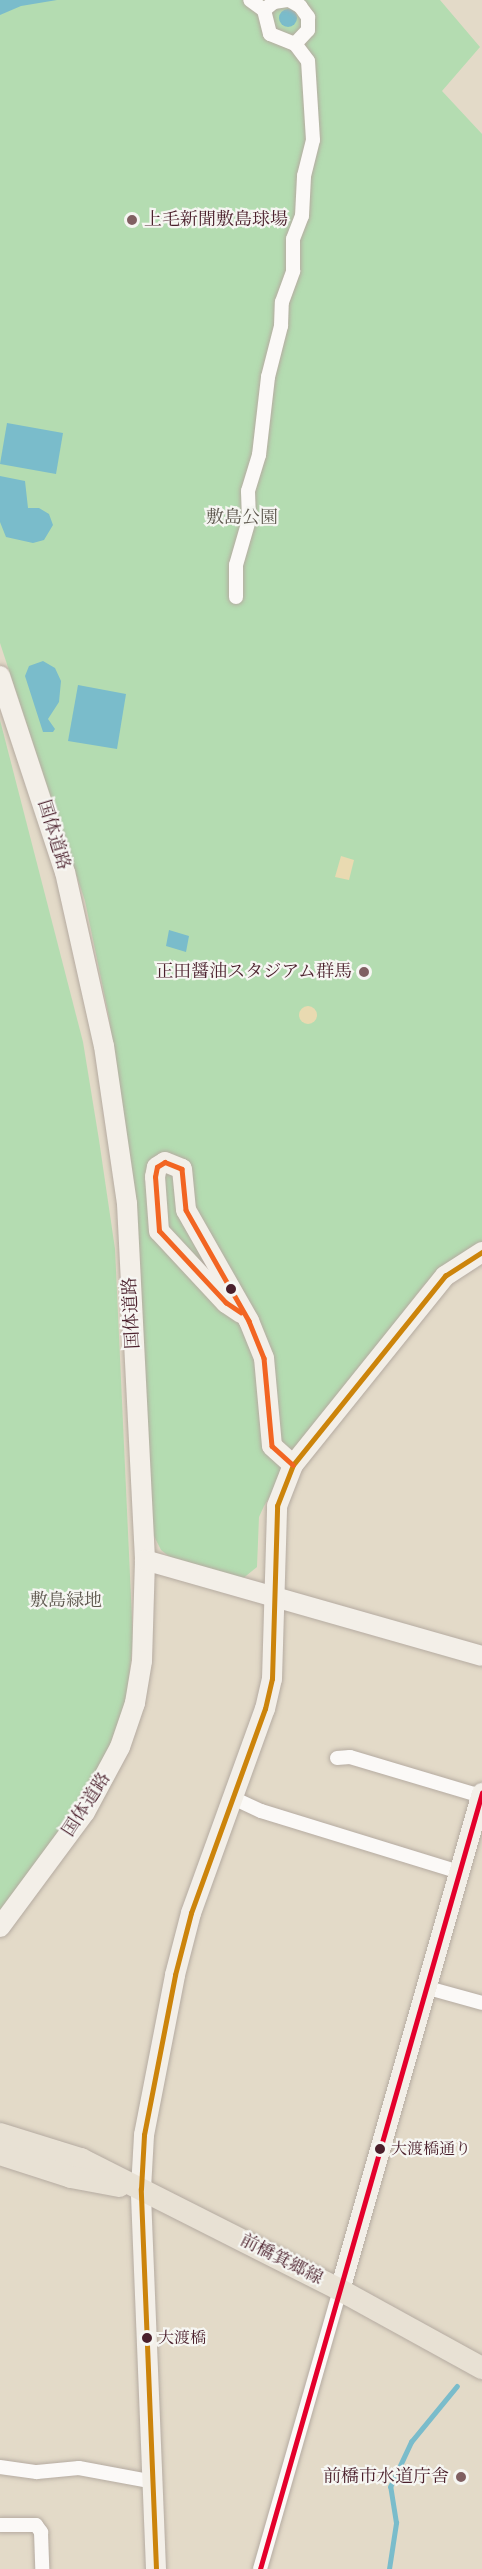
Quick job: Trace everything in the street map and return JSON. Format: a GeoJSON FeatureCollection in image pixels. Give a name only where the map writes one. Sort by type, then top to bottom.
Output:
{"type":"FeatureCollection","features":[{"type":"Feature","properties":{"kind":"main road"},"geometry":{"type":"LineString","coordinates":[[0,2134],[28,2152]]}},
{"type":"Feature","properties":{"kind":"main road","name":"前橋箕郷線"},"geometry":{"type":"LineString","coordinates":[[28,2152],[81,2159],[340,2290],[482,2368]]}},
{"type":"Feature","properties":{"kind":"main road"},"geometry":{"type":"LineString","coordinates":[[0,2154],[28,2152]]}},
{"type":"Feature","properties":{"kind":"street"},"geometry":{"type":"LineString","coordinates":[[236,597],[236,565],[249,520],[248,490],[259,455],[268,377],[281,326],[282,302],[292,271],[293,239],[302,216],[303,176],[314,140],[308,61],[295,44],[270,34],[264,10],[250,0]]}},
{"type":"Feature","properties":{"kind":"street"},"geometry":{"type":"LineString","coordinates":[[264,10],[274,2],[289,0],[300,6],[308,17],[308,30],[295,44]]}},
{"type":"Feature","properties":{"kind":"street","name":"国体道路"},"geometry":{"type":"LineString","coordinates":[[0,676],[65,872],[104,1046],[127,1204],[145,1560],[142,1661],[135,1703],[120,1748],[85,1812],[0,1927]]}},
{"type":"Feature","properties":{"kind":"street"},"geometry":{"type":"LineString","coordinates":[[241,1313],[186,1210],[182,1169],[165,1162],[157,1167],[155,1177],[159,1231],[226,1303],[249,1321],[264,1358],[272,1446],[293,1465]]}},
{"type":"Feature","properties":{"kind":"street"},"geometry":{"type":"LineString","coordinates":[[156,2569],[141,2189],[144,2135],[175,1975],[191,1913],[265,1709],[272,1679],[272,1595],[277,1506],[293,1465],[445,1276],[482,1252]]}},
{"type":"Feature","properties":{"kind":"street"},"geometry":{"type":"LineString","coordinates":[[145,1560],[482,1656]]}},
{"type":"Feature","properties":{"kind":"street"},"geometry":{"type":"LineString","coordinates":[[260,2569],[482,1794],[350,1757],[337,1758]]}},
{"type":"Feature","properties":{"kind":"street"},"geometry":{"type":"LineString","coordinates":[[233,1798],[261,1811],[459,1872]]}},
{"type":"Feature","properties":{"kind":"street"},"geometry":{"type":"LineString","coordinates":[[428,1988],[482,2003]]}},
{"type":"Feature","properties":{"kind":"street"},"geometry":{"type":"LineString","coordinates":[[0,2467],[37,2472],[79,2468],[154,2482]]}},
{"type":"Feature","properties":{"kind":"street"},"geometry":{"type":"LineString","coordinates":[[0,2525],[36,2525],[41,2532],[42,2569]]}},
{"type":"Feature","properties":{"kind":"green space","name":"敷島公園"},"geometry":{"type":"Polygon","coordinates":[[[0,0],[440,0],[480,47],[442,91],[482,134],[482,1244],[424,1285],[302,1444],[259,1517],[257,1567],[241,1580],[175,1561],[161,1550],[152,1532],[139,1251],[109,1017],[85,901],[0,643],[0,0]]]}},
{"type":"Feature","properties":{"kind":"green space","name":"敷島緑地"},"geometry":{"type":"Polygon","coordinates":[[[0,720],[83,1042],[115,1249],[133,1641],[126,1702],[99,1773],[0,1915],[0,720]]]}},
{"type":"Feature","properties":{"kind":"sand"},"geometry":{"type":"Polygon","coordinates":[[[341,856],[354,860],[349,880],[335,877],[341,856]]]}},
{"type":"Feature","properties":{"kind":"sand"},"geometry":{"type":"Polygon","coordinates":[[[308,1006],[314,1009],[317,1015],[314,1021],[308,1024],[302,1021],[299,1015],[302,1009],[308,1006]]]}},
{"type":"Feature","properties":{"kind":"water"},"geometry":{"type":"Polygon","coordinates":[[[0,0],[57,0],[21,6],[0,15],[0,0]]]}},
{"type":"Feature","properties":{"kind":"water"},"geometry":{"type":"Polygon","coordinates":[[[288,9],[294,12],[297,18],[294,24],[288,27],[282,24],[279,18],[282,12],[288,9]]]}},
{"type":"Feature","properties":{"kind":"water"},"geometry":{"type":"Polygon","coordinates":[[[7,423],[63,433],[56,474],[0,464],[7,423]]]}},
{"type":"Feature","properties":{"kind":"water"},"geometry":{"type":"Polygon","coordinates":[[[0,476],[25,481],[28,508],[39,508],[49,514],[53,525],[44,540],[33,543],[6,537],[0,522],[0,476]]]}},
{"type":"Feature","properties":{"kind":"water"},"geometry":{"type":"Polygon","coordinates":[[[43,661],[55,668],[61,681],[59,702],[48,719],[55,729],[53,732],[43,732],[25,676],[29,666],[43,661]]]}},
{"type":"Feature","properties":{"kind":"water"},"geometry":{"type":"Polygon","coordinates":[[[78,685],[126,694],[117,749],[68,741],[78,685]]]}},
{"type":"Feature","properties":{"kind":"water"},"geometry":{"type":"Polygon","coordinates":[[[169,930],[189,936],[186,952],[166,946],[169,930]]]}},
{"type":"Feature","properties":{"kind":"waterway"},"geometry":{"type":"LineString","coordinates":[[389,2569],[396,2523],[390,2487],[411,2442],[457,2386]]}},
{"type":"Feature","properties":{"kind":"transit line"},"geometry":{"type":"LineString","coordinates":[[241,1313],[226,1303],[159,1231],[155,1177],[157,1167],[165,1162],[182,1169],[186,1210],[249,1321],[264,1358],[272,1446],[293,1465]]}},
{"type":"Feature","properties":{"kind":"transit line"},"geometry":{"type":"LineString","coordinates":[[156,2569],[141,2189],[144,2135],[175,1975],[191,1913],[265,1709],[272,1679],[277,1506],[293,1465],[445,1276],[482,1252]]}},
{"type":"Feature","properties":{"kind":"transit line"},"geometry":{"type":"LineString","coordinates":[[260,2569],[482,1793]]}},
{"type":"Feature","properties":{"kind":"place","name":"上毛新聞敷島球場"},"geometry":{"type":"Point","coordinates":[132,220]}},
{"type":"Feature","properties":{"kind":"place","name":"正田醤油スタジアム群馬"},"geometry":{"type":"Point","coordinates":[364,972]}},
{"type":"Feature","properties":{"kind":"place","name":"大渡橋通り"},"geometry":{"type":"Point","coordinates":[380,2149]}},
{"type":"Feature","properties":{"kind":"place","name":"大渡橋"},"geometry":{"type":"Point","coordinates":[147,2338]}},
{"type":"Feature","properties":{"kind":"place","name":"前橋市水道庁舎"},"geometry":{"type":"Point","coordinates":[461,2477]}}]}
